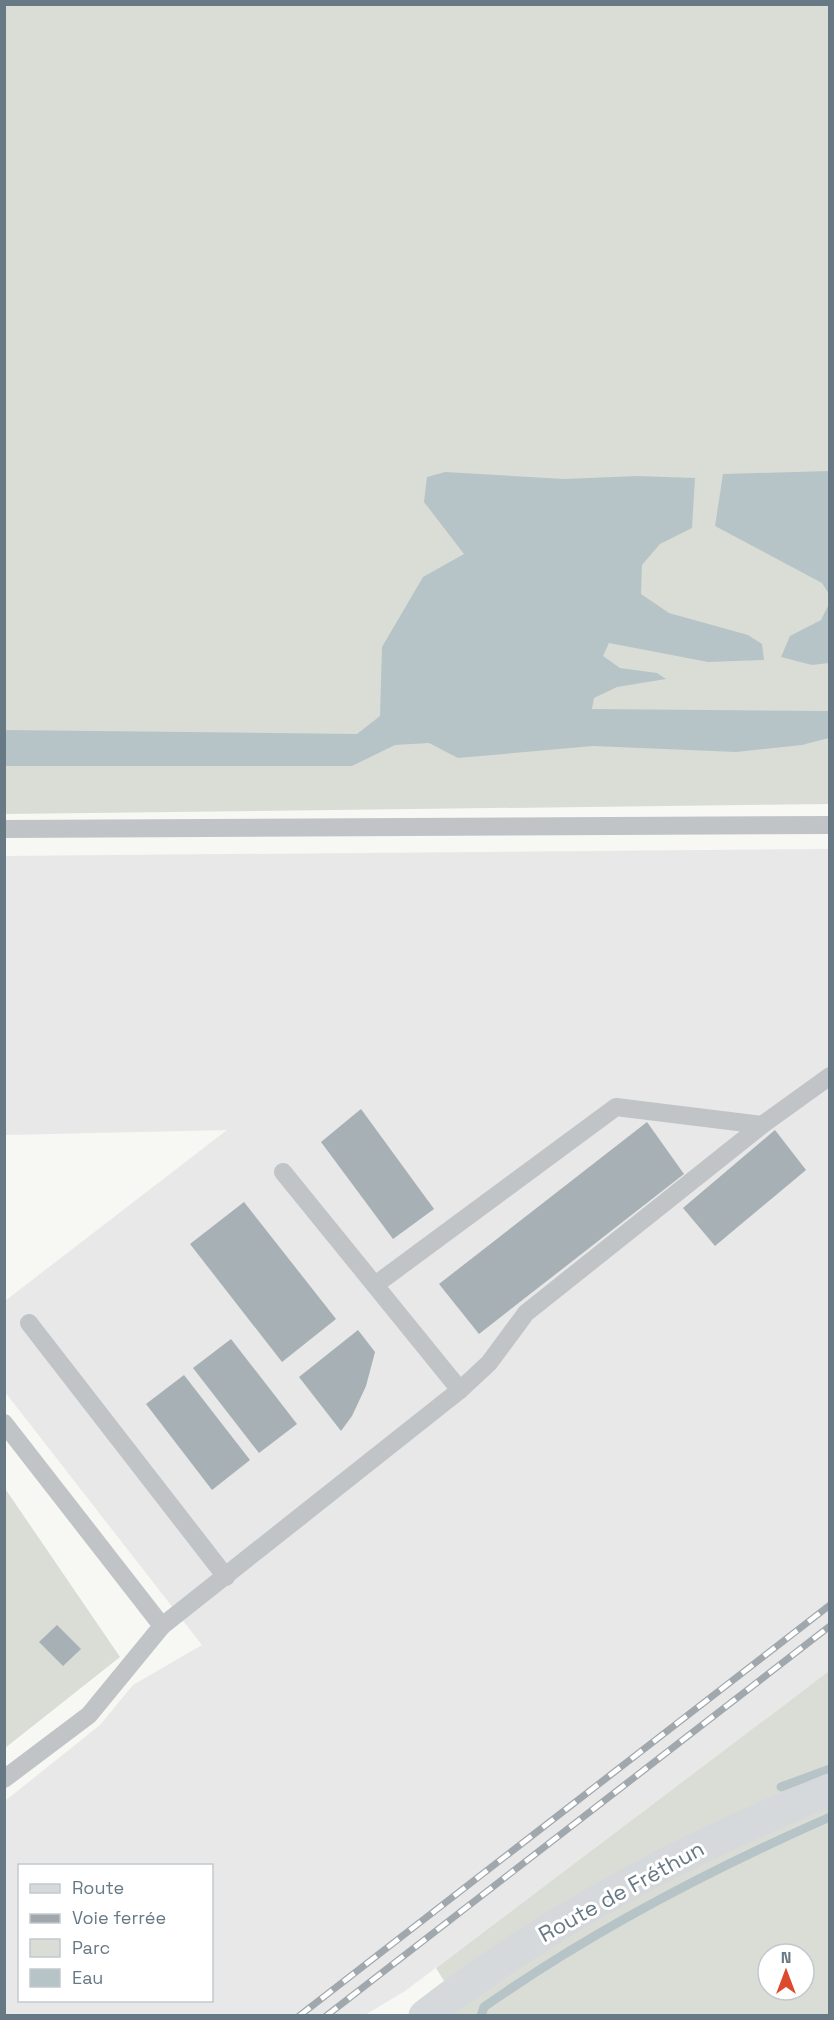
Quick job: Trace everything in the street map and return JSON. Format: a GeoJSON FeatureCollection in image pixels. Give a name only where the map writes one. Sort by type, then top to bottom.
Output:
{"type":"FeatureCollection","features":[{"type":"Feature","properties":{"kind":"street","name":"Route de Fréthun"},"geometry":{"type":"LineString","coordinates":[[425,2016],[538,1936],[636,1879],[760,1818],[830,1790]]}},
{"type":"Feature","properties":{"kind":"lane"},"geometry":{"type":"LineString","coordinates":[[4,829],[830,825]]}},
{"type":"Feature","properties":{"kind":"lane"},"geometry":{"type":"LineString","coordinates":[[4,1779],[89,1715],[162,1626],[460,1390],[489,1363],[526,1313],[762,1125],[830,1076]]}},
{"type":"Feature","properties":{"kind":"lane"},"geometry":{"type":"LineString","coordinates":[[375,1285],[616,1107],[762,1125]]}},
{"type":"Feature","properties":{"kind":"lane"},"geometry":{"type":"LineString","coordinates":[[283,1172],[460,1390]]}},
{"type":"Feature","properties":{"kind":"lane"},"geometry":{"type":"LineString","coordinates":[[29,1323],[226,1576]]}},
{"type":"Feature","properties":{"kind":"lane"},"geometry":{"type":"LineString","coordinates":[[4,1423],[162,1626]]}},
{"type":"Feature","properties":{"kind":"shaded area"},"geometry":{"type":"Polygon","coordinates":[[[829,849],[829,1671],[405,1991],[365,2015],[5,2015],[5,1801],[100,1725],[133,1685],[202,1645],[5,1392],[5,1301],[227,1130],[5,1135],[5,856],[829,849]]]}},
{"type":"Feature","properties":{"kind":"green space"},"geometry":{"type":"Polygon","coordinates":[[[4,5],[829,5],[829,804],[5,814],[4,5]]]}},
{"type":"Feature","properties":{"kind":"green space"},"geometry":{"type":"Polygon","coordinates":[[[4,1487],[120,1657],[5,1748],[4,1748],[4,1487]]]}},
{"type":"Feature","properties":{"kind":"green space"},"geometry":{"type":"Polygon","coordinates":[[[829,1671],[829,2015],[449,2015],[459,2005],[436,1968],[829,1671]]]}},
{"type":"Feature","properties":{"kind":"water"},"geometry":{"type":"Polygon","coordinates":[[[829,471],[829,594],[822,583],[715,526],[723,474],[829,471]]]}},
{"type":"Feature","properties":{"kind":"water"},"geometry":{"type":"Polygon","coordinates":[[[445,472],[564,479],[637,476],[695,478],[692,528],[660,544],[642,565],[641,594],[669,613],[748,635],[762,644],[764,660],[708,662],[609,643],[603,656],[620,668],[657,673],[666,679],[617,687],[594,698],[592,709],[829,711],[829,738],[802,745],[736,752],[593,746],[458,758],[429,743],[395,745],[352,766],[5,766],[5,730],[357,734],[380,716],[382,647],[423,577],[464,554],[424,502],[427,477],[445,472]]]}},
{"type":"Feature","properties":{"kind":"water"},"geometry":{"type":"Polygon","coordinates":[[[829,604],[829,663],[812,665],[781,657],[790,636],[821,620],[829,604]]]}},
{"type":"Feature","properties":{"kind":"building"},"geometry":{"type":"Polygon","coordinates":[[[361,1109],[434,1209],[393,1239],[321,1142],[361,1109]]]}},
{"type":"Feature","properties":{"kind":"building"},"geometry":{"type":"Polygon","coordinates":[[[647,1122],[684,1174],[479,1334],[439,1284],[647,1122]]]}},
{"type":"Feature","properties":{"kind":"building"},"geometry":{"type":"Polygon","coordinates":[[[775,1130],[806,1170],[715,1246],[683,1208],[775,1130]]]}},
{"type":"Feature","properties":{"kind":"building"},"geometry":{"type":"Polygon","coordinates":[[[244,1202],[336,1319],[282,1362],[190,1244],[244,1202]]]}},
{"type":"Feature","properties":{"kind":"building"},"geometry":{"type":"Polygon","coordinates":[[[358,1330],[375,1352],[366,1386],[352,1416],[341,1431],[299,1377],[358,1330]]]}},
{"type":"Feature","properties":{"kind":"building"},"geometry":{"type":"Polygon","coordinates":[[[231,1339],[297,1424],[259,1453],[193,1368],[231,1339]]]}},
{"type":"Feature","properties":{"kind":"building"},"geometry":{"type":"Polygon","coordinates":[[[184,1375],[250,1460],[212,1490],[146,1404],[184,1375]]]}},
{"type":"Feature","properties":{"kind":"building"},"geometry":{"type":"Polygon","coordinates":[[[57,1625],[81,1649],[63,1666],[39,1642],[57,1625]]]}},
{"type":"Feature","properties":{"kind":"waterway"},"geometry":{"type":"LineString","coordinates":[[781,1787],[830,1769]]}},
{"type":"Feature","properties":{"kind":"waterway"},"geometry":{"type":"LineString","coordinates":[[481,2016],[484,2007],[609,1927],[740,1858],[830,1817]]}},
{"type":"Feature","properties":{"kind":"railway"},"geometry":{"type":"LineString","coordinates":[[299,2016],[830,1605]]}},
{"type":"Feature","properties":{"kind":"railway"},"geometry":{"type":"LineString","coordinates":[[326,2016],[830,1626]]}}]}
